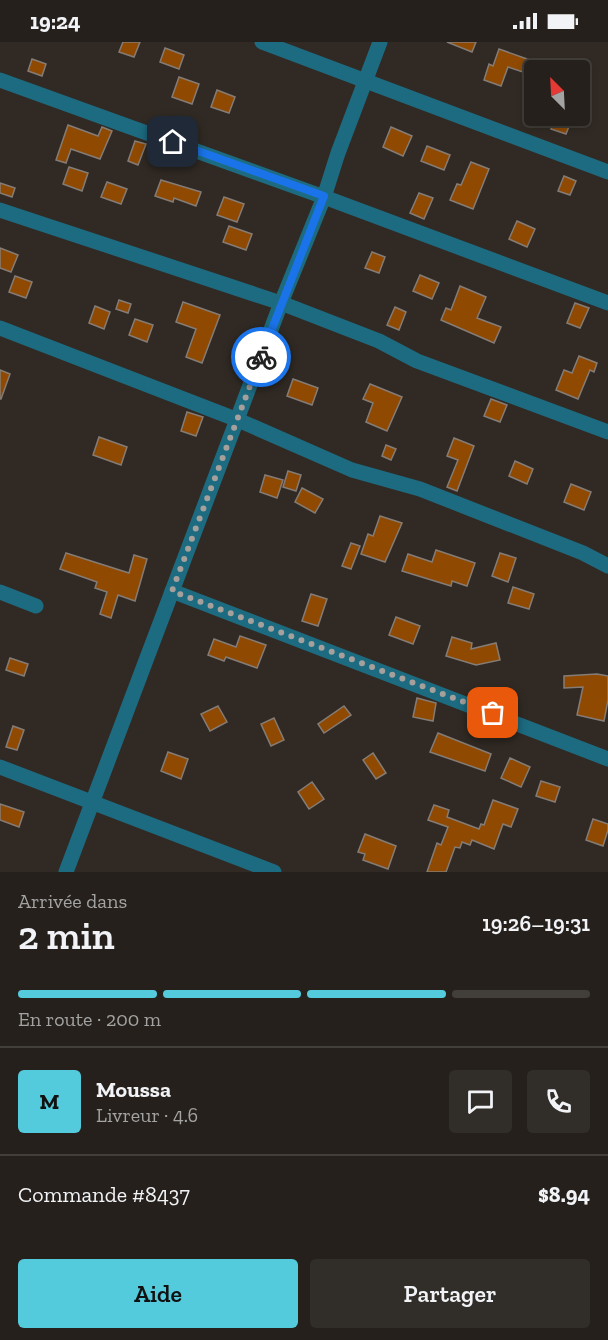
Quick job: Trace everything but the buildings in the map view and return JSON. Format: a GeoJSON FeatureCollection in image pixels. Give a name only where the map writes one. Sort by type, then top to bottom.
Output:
{"type":"FeatureCollection","features":[{"type":"Feature","properties":{"kind":"street"},"geometry":{"type":"LineString","coordinates":[[262,42],[608,172]]}},
{"type":"Feature","properties":{"kind":"street"},"geometry":{"type":"LineString","coordinates":[[66,872],[281,303],[324,196],[364,80],[380,42]]}},
{"type":"Feature","properties":{"kind":"street"},"geometry":{"type":"LineString","coordinates":[[0,80],[324,196],[608,303]]}},
{"type":"Feature","properties":{"kind":"street"},"geometry":{"type":"LineString","coordinates":[[0,210],[281,303],[379,341],[417,361],[608,432]]}},
{"type":"Feature","properties":{"kind":"street"},"geometry":{"type":"LineString","coordinates":[[0,328],[238,420],[352,470],[420,489],[583,553],[608,566]]}},
{"type":"Feature","properties":{"kind":"street"},"geometry":{"type":"LineString","coordinates":[[172,591],[608,759]]}},
{"type":"Feature","properties":{"kind":"street"},"geometry":{"type":"LineString","coordinates":[[0,592],[36,606]]}},
{"type":"Feature","properties":{"kind":"street"},"geometry":{"type":"LineString","coordinates":[[0,767],[274,872]]}},
{"type":"Feature","properties":{"kind":"way so far"},"geometry":{"type":"LineString","coordinates":[[261,357],[172,591],[493,713]]}},
{"type":"Feature","properties":{"kind":"route"},"geometry":{"type":"LineString","coordinates":[[173,142],[324,196],[261,357]]}}]}
